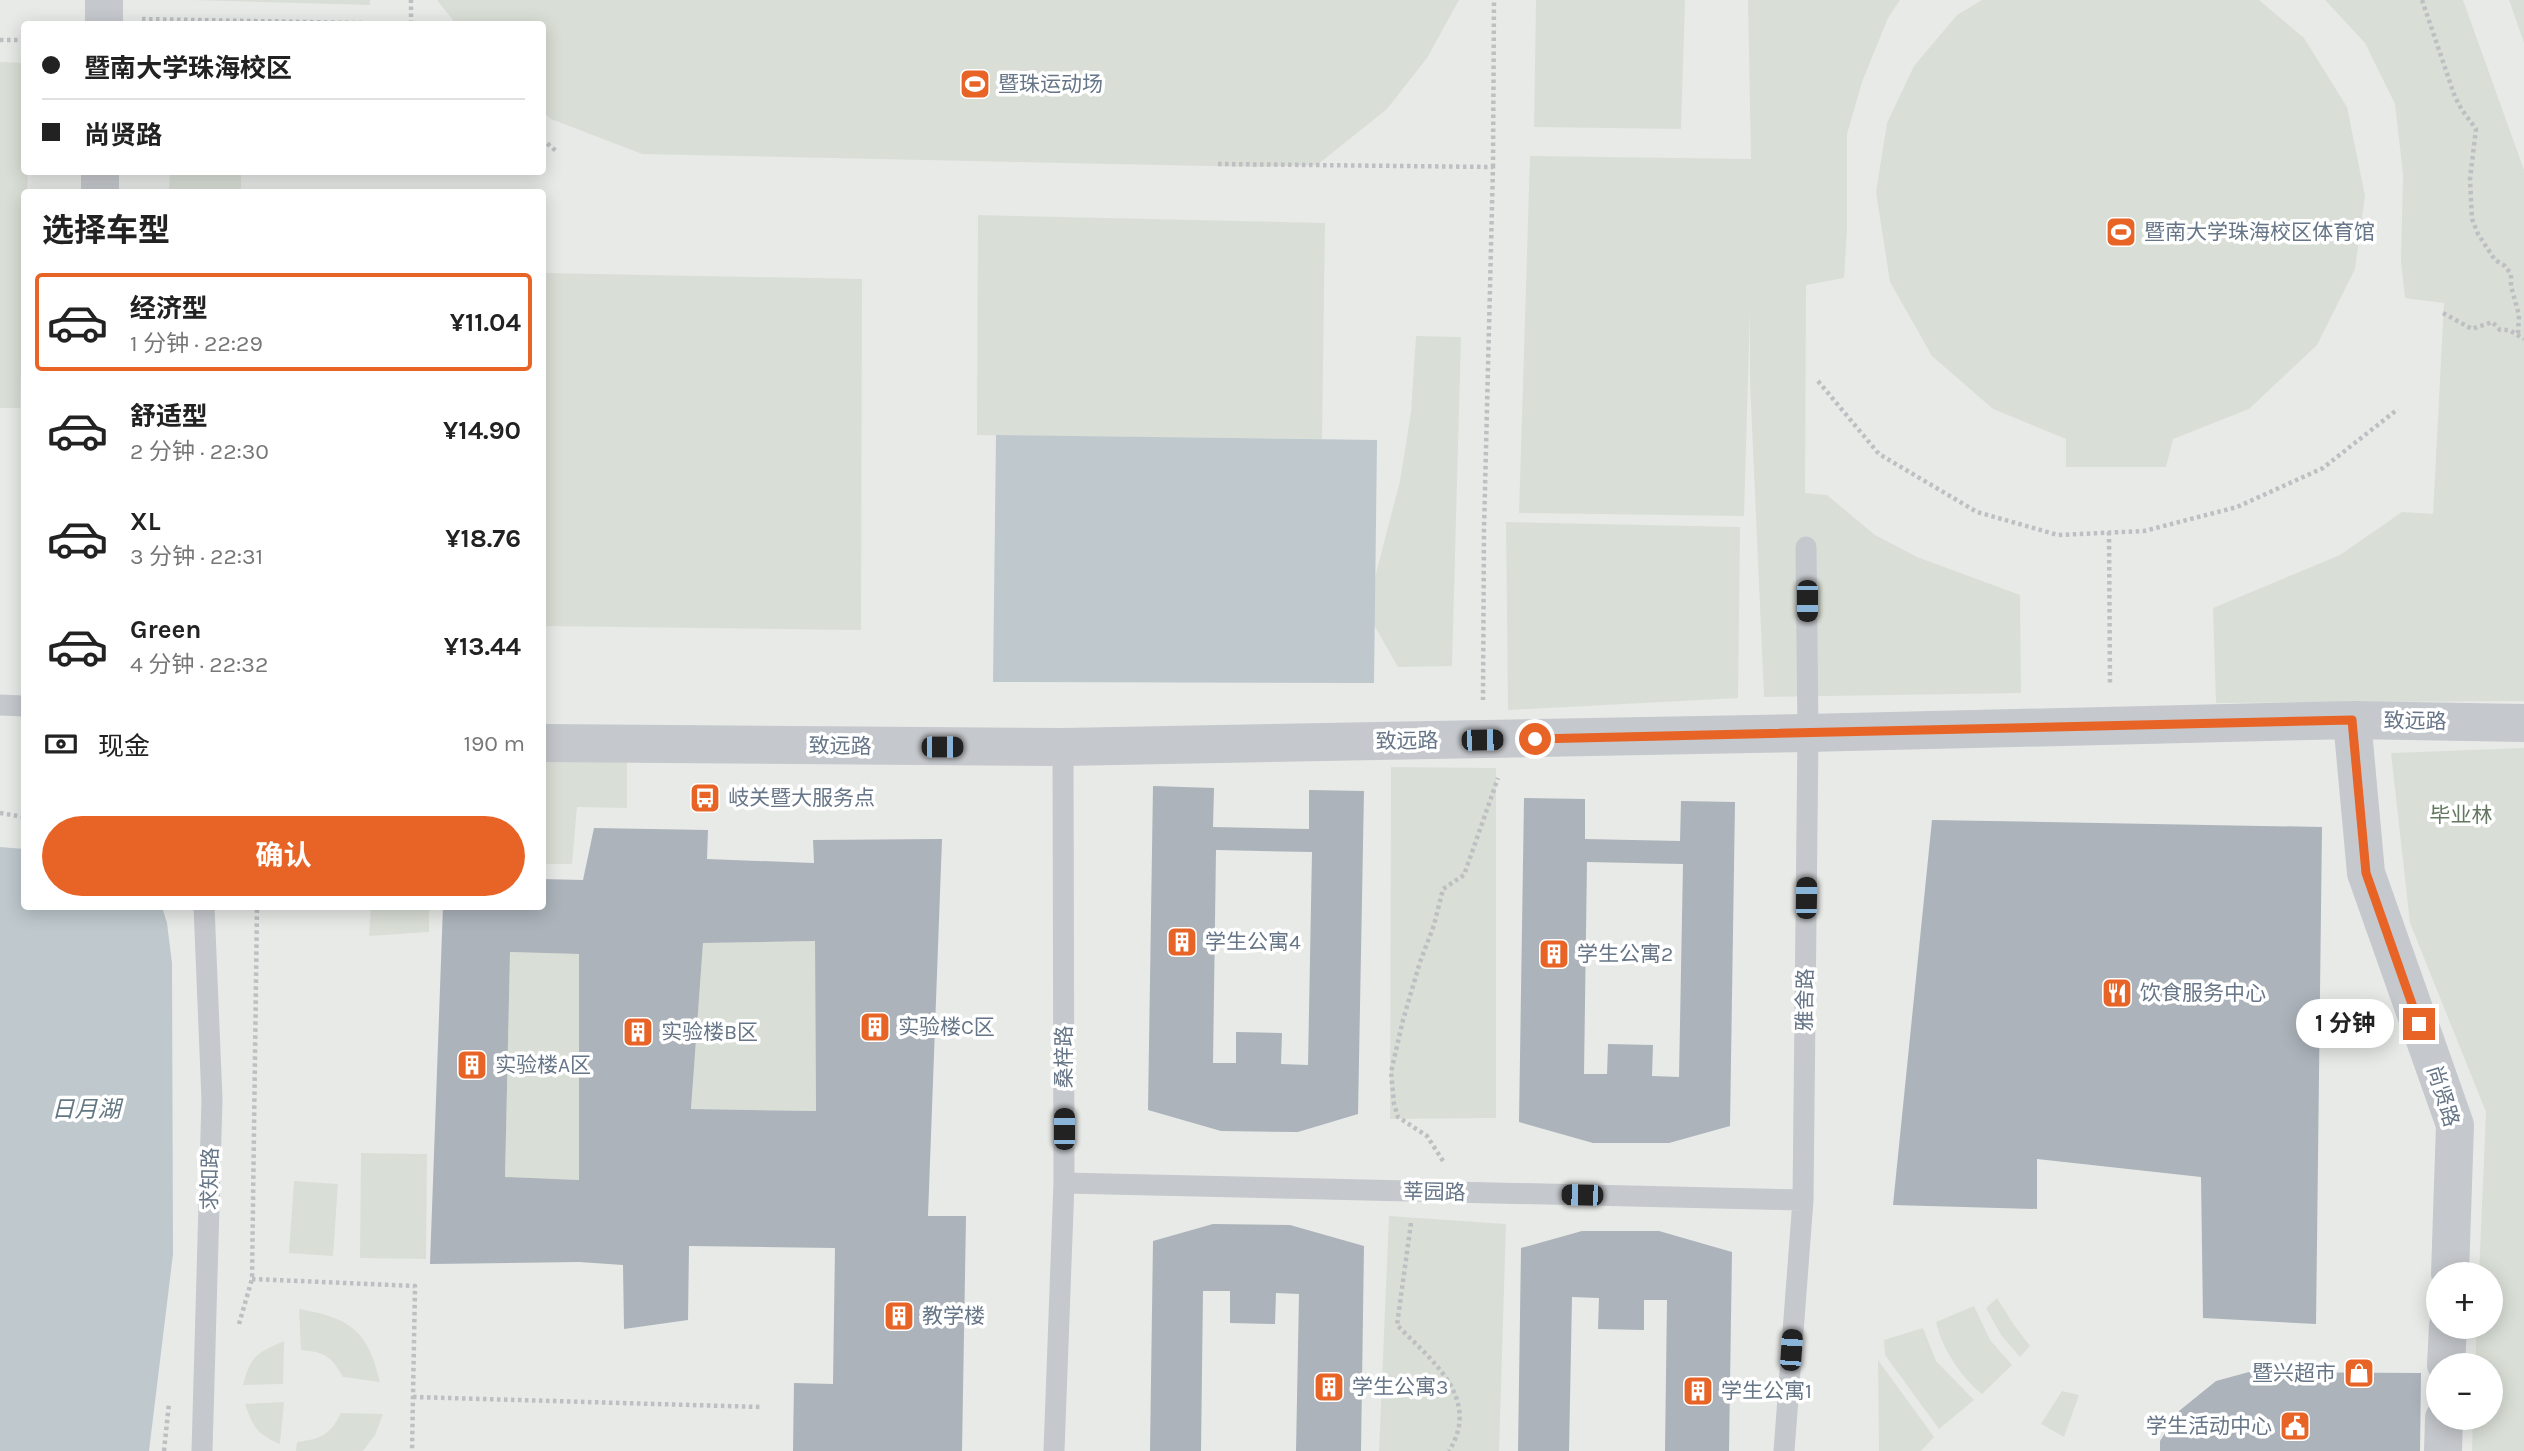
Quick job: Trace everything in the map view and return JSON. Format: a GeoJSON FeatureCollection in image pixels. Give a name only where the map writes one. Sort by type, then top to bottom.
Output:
{"type":"FeatureCollection","features":[{"type":"Feature","properties":{"kind":"street","name":"致远路"},"geometry":{"type":"LineString","coordinates":[[546,743],[1063,747],[2352,720],[2524,723]]}},
{"type":"Feature","properties":{"kind":"street","name":"尚贤路"},"geometry":{"type":"LineString","coordinates":[[2352,720],[2366,873],[2455,1125],[2449,1262]]}},
{"type":"Feature","properties":{"kind":"street"},"geometry":{"type":"LineString","coordinates":[[2443,1451],[2444,1430]]}},
{"type":"Feature","properties":{"kind":"lane","name":"雅舍路"},"geometry":{"type":"LineString","coordinates":[[1784,1451],[1803,1200],[1808,733],[1806,547]]}},
{"type":"Feature","properties":{"kind":"lane"},"geometry":{"type":"LineString","coordinates":[[0,705],[21,706]]}},
{"type":"Feature","properties":{"kind":"lane","name":"桑梓路"},"geometry":{"type":"LineString","coordinates":[[1054,1451],[1065,1183],[1063,747]]}},
{"type":"Feature","properties":{"kind":"lane","name":"求知路"},"geometry":{"type":"LineString","coordinates":[[202,1451],[212,1100],[204,910]]}},
{"type":"Feature","properties":{"kind":"lane","name":"莘园路"},"geometry":{"type":"LineString","coordinates":[[1065,1183],[1803,1200]]}},
{"type":"Feature","properties":{"kind":"path"},"geometry":{"type":"LineString","coordinates":[[411,0],[411,21]]}},
{"type":"Feature","properties":{"kind":"path"},"geometry":{"type":"LineString","coordinates":[[1449,1451],[1457,1438],[1459,1400],[1447,1377],[1397,1325],[1411,1219],[1444,1192],[1447,1166],[1427,1136],[1398,1116],[1391,1072],[1403,1020],[1443,889],[1464,875],[1496,787],[1484,529],[1493,167],[1494,0]]}},
{"type":"Feature","properties":{"kind":"path"},"geometry":{"type":"LineString","coordinates":[[2422,0],[2455,97],[2476,129],[2470,178],[2472,219],[2478,234],[2495,260],[2511,274],[2511,286],[2519,315],[2518,334]]}},
{"type":"Feature","properties":{"kind":"path"},"geometry":{"type":"LineString","coordinates":[[104,14],[319,21]]}},
{"type":"Feature","properties":{"kind":"path"},"geometry":{"type":"LineString","coordinates":[[0,40],[21,40]]}},
{"type":"Feature","properties":{"kind":"path"},"geometry":{"type":"LineString","coordinates":[[546,142],[556,151]]}},
{"type":"Feature","properties":{"kind":"path"},"geometry":{"type":"LineString","coordinates":[[1218,164],[1493,167]]}},
{"type":"Feature","properties":{"kind":"path"},"geometry":{"type":"LineString","coordinates":[[2443,313],[2472,329],[2492,322],[2500,330],[2510,330],[2524,340]]}},
{"type":"Feature","properties":{"kind":"path"},"geometry":{"type":"LineString","coordinates":[[1818,381],[1880,454],[1977,512],[2058,535],[2144,531],[2237,507],[2323,468],[2398,409]]}},
{"type":"Feature","properties":{"kind":"path"},"geometry":{"type":"LineString","coordinates":[[2109,532],[2111,726]]}},
{"type":"Feature","properties":{"kind":"path"},"geometry":{"type":"LineString","coordinates":[[0,813],[21,816]]}},
{"type":"Feature","properties":{"kind":"path"},"geometry":{"type":"LineString","coordinates":[[239,1325],[252,1279],[257,910]]}},
{"type":"Feature","properties":{"kind":"path"},"geometry":{"type":"LineString","coordinates":[[252,1279],[415,1286],[412,1451]]}},
{"type":"Feature","properties":{"kind":"path"},"geometry":{"type":"LineString","coordinates":[[412,1397],[761,1408]]}},
{"type":"Feature","properties":{"kind":"shaded area"},"geometry":{"type":"Polygon","coordinates":[[[0,0],[2524,0],[2524,1451],[0,1451],[0,0]]]}},
{"type":"Feature","properties":{"kind":"green space"},"geometry":{"type":"Polygon","coordinates":[[[191,0],[370,0],[370,5],[191,0]]]}},
{"type":"Feature","properties":{"kind":"green space","name":"暨珠运动场"},"geometry":{"type":"Polygon","coordinates":[[[437,0],[1459,0],[1427,58],[1387,109],[1317,165],[1258,167],[642,154],[551,119],[546,115],[546,21],[454,21],[437,0]]]}},
{"type":"Feature","properties":{"kind":"green space"},"geometry":{"type":"Polygon","coordinates":[[[1536,0],[1685,0],[1681,129],[1534,127],[1536,0]]]}},
{"type":"Feature","properties":{"kind":"green space"},"geometry":{"type":"Polygon","coordinates":[[[1748,0],[1900,0],[1888,18],[1862,82],[1847,134],[1844,278],[1806,285],[1805,493],[1827,495],[1875,535],[1917,557],[2020,595],[2021,693],[1764,697],[1750,381],[1750,310],[1744,516],[1519,513],[1530,156],[1751,159],[1748,0]]]}},
{"type":"Feature","properties":{"kind":"green space","name":"暨南大学珠海校区体育馆"},"geometry":{"type":"Polygon","coordinates":[[[1982,0],[2259,0],[2304,38],[2347,107],[2365,196],[2355,269],[2317,345],[2249,409],[2173,439],[2166,467],[2066,467],[2066,439],[1993,409],[1932,356],[1890,282],[1876,192],[1887,123],[1914,66],[1957,15],[1982,0]]]}},
{"type":"Feature","properties":{"kind":"green space"},"geometry":{"type":"Polygon","coordinates":[[[2325,0],[2463,0],[2524,170],[2524,701],[2216,703],[2213,608],[2340,555],[2402,512],[2433,514],[2444,303],[2405,298],[2401,261],[2403,174],[2395,104],[2365,43],[2325,0]]]}},
{"type":"Feature","properties":{"kind":"green space"},"geometry":{"type":"Polygon","coordinates":[[[2509,0],[2524,0],[2524,43],[2509,0]]]}},
{"type":"Feature","properties":{"kind":"green space"},"geometry":{"type":"Polygon","coordinates":[[[0,62],[21,63],[21,175],[28,175],[27,189],[21,189],[20,408],[0,408],[0,62]]]}},
{"type":"Feature","properties":{"kind":"green space"},"geometry":{"type":"Polygon","coordinates":[[[170,175],[241,175],[241,189],[169,189],[170,175]]]}},
{"type":"Feature","properties":{"kind":"green space"},"geometry":{"type":"Polygon","coordinates":[[[978,215],[1325,223],[1322,439],[977,435],[978,215]]]}},
{"type":"Feature","properties":{"kind":"green space"},"geometry":{"type":"Polygon","coordinates":[[[546,273],[862,279],[861,630],[546,626],[546,273]]]}},
{"type":"Feature","properties":{"kind":"green space"},"geometry":{"type":"Polygon","coordinates":[[[1416,336],[1461,337],[1452,666],[1398,667],[1374,625],[1373,585],[1400,481],[1411,412],[1416,336]]]}},
{"type":"Feature","properties":{"kind":"green space"},"geometry":{"type":"Polygon","coordinates":[[[1506,522],[1740,527],[1738,698],[1508,710],[1506,522]]]}},
{"type":"Feature","properties":{"kind":"green space","name":"毕业林"},"geometry":{"type":"Polygon","coordinates":[[[2524,748],[2524,1451],[2472,1451],[2473,1430],[2503,1430],[2503,1353],[2476,1353],[2476,1339],[2503,1339],[2503,1262],[2480,1262],[2486,1112],[2410,923],[2391,753],[2524,748]]]}},
{"type":"Feature","properties":{"kind":"green space"},"geometry":{"type":"Polygon","coordinates":[[[546,759],[627,759],[627,808],[577,807],[572,864],[546,864],[546,759]]]}},
{"type":"Feature","properties":{"kind":"green space"},"geometry":{"type":"Polygon","coordinates":[[[1391,767],[1496,768],[1496,1118],[1390,1119],[1391,767]]]}},
{"type":"Feature","properties":{"kind":"green space"},"geometry":{"type":"Polygon","coordinates":[[[371,910],[429,910],[429,932],[369,936],[371,910]]]}},
{"type":"Feature","properties":{"kind":"green space"},"geometry":{"type":"Polygon","coordinates":[[[815,941],[816,1111],[691,1109],[703,943],[815,941]]]}},
{"type":"Feature","properties":{"kind":"green space"},"geometry":{"type":"Polygon","coordinates":[[[510,952],[579,954],[579,1180],[505,1177],[510,952]]]}},
{"type":"Feature","properties":{"kind":"green space"},"geometry":{"type":"Polygon","coordinates":[[[361,1153],[427,1154],[426,1259],[360,1258],[361,1153]]]}},
{"type":"Feature","properties":{"kind":"green space"},"geometry":{"type":"Polygon","coordinates":[[[294,1181],[338,1184],[333,1256],[289,1253],[294,1181]]]}},
{"type":"Feature","properties":{"kind":"green space"},"geometry":{"type":"Polygon","coordinates":[[[1389,1216],[1506,1224],[1499,1451],[1379,1451],[1389,1216]]]}},
{"type":"Feature","properties":{"kind":"green space"},"geometry":{"type":"Polygon","coordinates":[[[1997,1298],[2030,1346],[2020,1357],[2001,1335],[1986,1308],[1997,1298]]]}},
{"type":"Feature","properties":{"kind":"green space"},"geometry":{"type":"Polygon","coordinates":[[[1974,1306],[1990,1340],[2012,1365],[1982,1394],[1953,1362],[1936,1322],[1974,1306]]]}},
{"type":"Feature","properties":{"kind":"green space"},"geometry":{"type":"Polygon","coordinates":[[[299,1309],[331,1317],[354,1329],[369,1350],[380,1382],[343,1377],[326,1356],[301,1350],[299,1309]]]}},
{"type":"Feature","properties":{"kind":"green space"},"geometry":{"type":"Polygon","coordinates":[[[1923,1328],[1936,1361],[1974,1400],[1939,1429],[1885,1355],[1884,1340],[1923,1328]]]}},
{"type":"Feature","properties":{"kind":"green space"},"geometry":{"type":"Polygon","coordinates":[[[284,1341],[283,1384],[243,1385],[256,1356],[284,1341]]]}},
{"type":"Feature","properties":{"kind":"green space"},"geometry":{"type":"Polygon","coordinates":[[[1878,1360],[1934,1437],[1921,1451],[1879,1451],[1878,1360]]]}},
{"type":"Feature","properties":{"kind":"green space"},"geometry":{"type":"Polygon","coordinates":[[[2062,1391],[2079,1395],[2064,1437],[2041,1424],[2062,1391]]]}},
{"type":"Feature","properties":{"kind":"green space"},"geometry":{"type":"Polygon","coordinates":[[[284,1402],[280,1444],[257,1429],[245,1404],[284,1402]]]}},
{"type":"Feature","properties":{"kind":"green space"},"geometry":{"type":"Polygon","coordinates":[[[341,1413],[383,1414],[375,1435],[363,1451],[296,1451],[297,1442],[324,1435],[341,1413]]]}},
{"type":"Feature","properties":{"kind":"water"},"geometry":{"type":"Polygon","coordinates":[[[996,435],[1377,440],[1374,683],[993,682],[996,435]]]}},
{"type":"Feature","properties":{"kind":"water","name":"日月湖"},"geometry":{"type":"Polygon","coordinates":[[[0,847],[21,849],[21,910],[163,910],[172,963],[173,1254],[149,1451],[0,1451],[0,847]]]}},
{"type":"Feature","properties":{"kind":"building","name":"学生公寓4"},"geometry":{"type":"Polygon","coordinates":[[[1153,786],[1214,788],[1213,827],[1309,829],[1309,790],[1364,791],[1358,1114],[1298,1132],[1221,1131],[1148,1110],[1153,786]],[[1216,850],[1213,1063],[1236,1063],[1236,1032],[1282,1033],[1281,1064],[1308,1065],[1312,852],[1216,850]]]}},
{"type":"Feature","properties":{"kind":"building","name":"学生公寓2"},"geometry":{"type":"Polygon","coordinates":[[[1524,798],[1585,799],[1585,839],[1680,841],[1681,801],[1735,802],[1730,1126],[1669,1143],[1593,1143],[1519,1122],[1524,798]],[[1587,862],[1584,1074],[1607,1074],[1608,1044],[1653,1045],[1652,1076],[1679,1077],[1683,864],[1587,862]]]}},
{"type":"Feature","properties":{"kind":"building","name":"饮食服务中心"},"geometry":{"type":"Polygon","coordinates":[[[1932,820],[2322,827],[2316,1324],[2203,1318],[2201,1177],[2037,1159],[2037,1209],[1893,1205],[1932,820]]]}},
{"type":"Feature","properties":{"kind":"building"},"geometry":{"type":"Polygon","coordinates":[[[594,828],[708,830],[707,859],[814,863],[813,840],[942,839],[928,1216],[966,1216],[962,1451],[793,1451],[794,1383],[833,1384],[835,1248],[689,1246],[688,1320],[624,1329],[623,1265],[579,1262],[430,1264],[443,910],[546,910],[546,879],[583,880],[594,828]],[[815,941],[703,943],[691,1109],[816,1111],[815,941]],[[510,952],[505,1177],[579,1180],[579,954],[510,952]]]}},
{"type":"Feature","properties":{"kind":"building","name":"学生公寓3"},"geometry":{"type":"Polygon","coordinates":[[[1213,1224],[1290,1225],[1364,1246],[1361,1451],[1296,1451],[1299,1294],[1276,1293],[1275,1324],[1230,1323],[1230,1291],[1203,1291],[1201,1451],[1150,1451],[1153,1241],[1213,1224]]]}},
{"type":"Feature","properties":{"kind":"building","name":"学生公寓1"},"geometry":{"type":"Polygon","coordinates":[[[1582,1231],[1659,1231],[1732,1252],[1729,1451],[1665,1451],[1667,1300],[1644,1300],[1644,1330],[1598,1329],[1599,1298],[1572,1297],[1569,1451],[1518,1451],[1521,1248],[1582,1231]]]}},
{"type":"Feature","properties":{"kind":"building","name":"学生活动中心"},"geometry":{"type":"Polygon","coordinates":[[[2249,1372],[2421,1373],[2420,1451],[2160,1451],[2160,1441],[2179,1411],[2216,1381],[2249,1372]]]}},
{"type":"Feature","properties":{"kind":"place","name":"暨珠运动场"},"geometry":{"type":"Point","coordinates":[975,84]}},
{"type":"Feature","properties":{"kind":"place","name":"暨南大学珠海校区体育馆"},"geometry":{"type":"Point","coordinates":[2121,232]}},
{"type":"Feature","properties":{"kind":"place","name":"岐关暨大服务点"},"geometry":{"type":"Point","coordinates":[705,798]}},
{"type":"Feature","properties":{"kind":"place","name":"学生公寓4"},"geometry":{"type":"Point","coordinates":[1182,942]}},
{"type":"Feature","properties":{"kind":"place","name":"学生公寓2"},"geometry":{"type":"Point","coordinates":[1554,954]}},
{"type":"Feature","properties":{"kind":"place","name":"饮食服务中心"},"geometry":{"type":"Point","coordinates":[2117,993]}},
{"type":"Feature","properties":{"kind":"place","name":"实验楼C区"},"geometry":{"type":"Point","coordinates":[875,1027]}},
{"type":"Feature","properties":{"kind":"place","name":"实验楼B区"},"geometry":{"type":"Point","coordinates":[638,1032]}},
{"type":"Feature","properties":{"kind":"place","name":"实验楼A区"},"geometry":{"type":"Point","coordinates":[472,1065]}},
{"type":"Feature","properties":{"kind":"place","name":"教学楼"},"geometry":{"type":"Point","coordinates":[899,1316]}},
{"type":"Feature","properties":{"kind":"place","name":"暨兴超市"},"geometry":{"type":"Point","coordinates":[2359,1373]}},
{"type":"Feature","properties":{"kind":"place","name":"学生公寓3"},"geometry":{"type":"Point","coordinates":[1329,1387]}},
{"type":"Feature","properties":{"kind":"place","name":"学生公寓1"},"geometry":{"type":"Point","coordinates":[1698,1391]}},
{"type":"Feature","properties":{"kind":"place","name":"学生活动中心"},"geometry":{"type":"Point","coordinates":[2295,1426]}},
{"type":"Feature","properties":{"kind":"route"},"geometry":{"type":"LineString","coordinates":[[1535,739],[2352,720],[2366,873],[2419,1024]]}}]}
